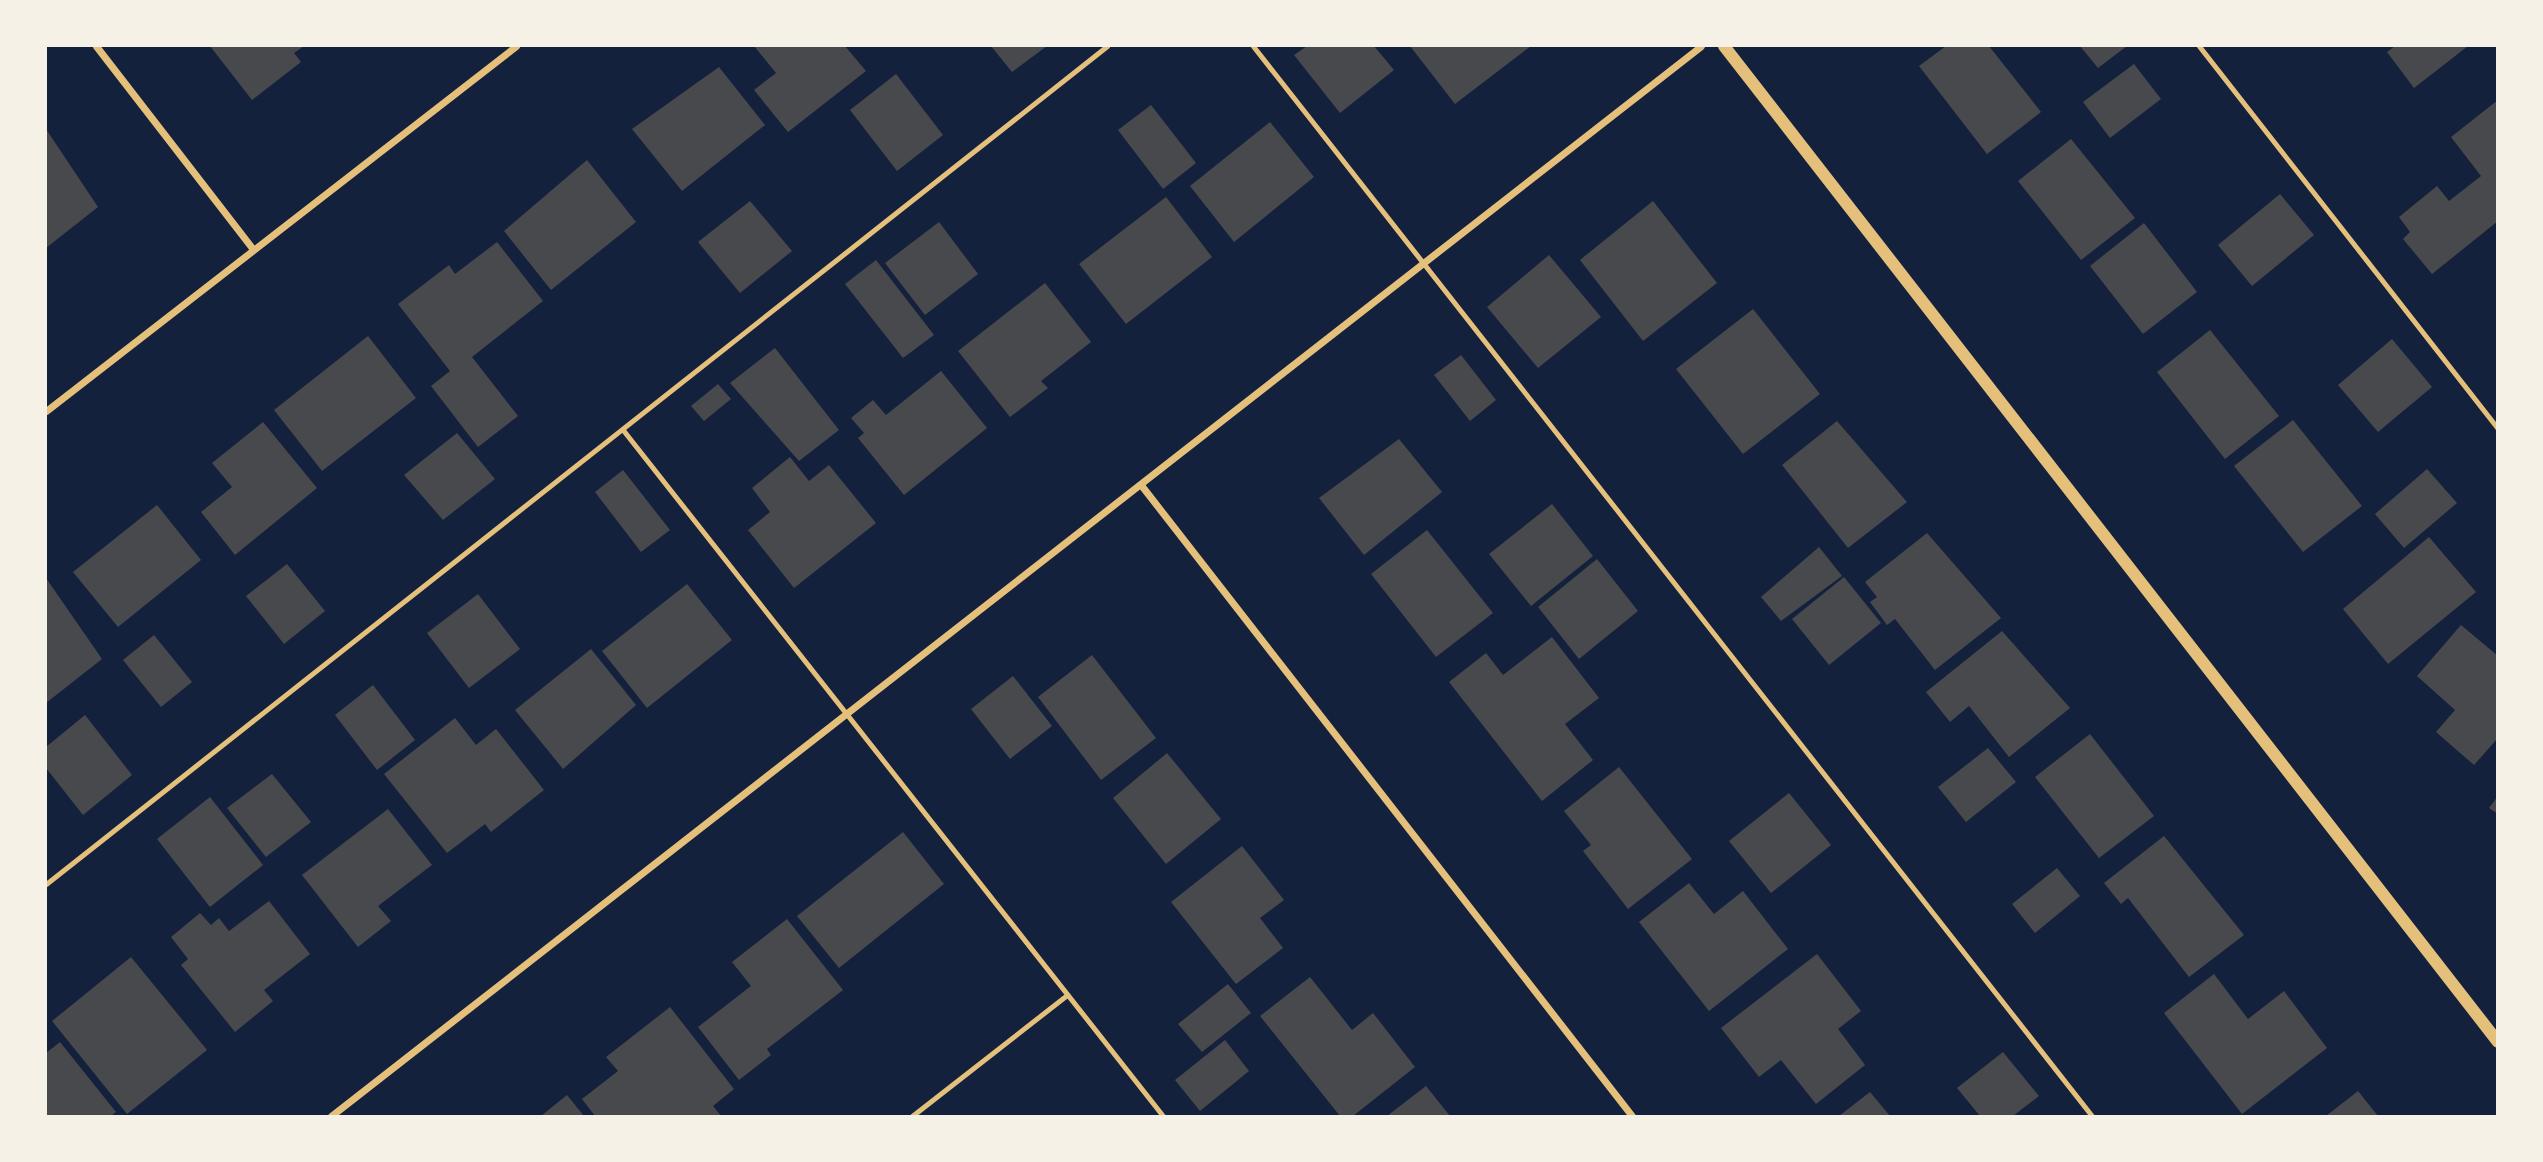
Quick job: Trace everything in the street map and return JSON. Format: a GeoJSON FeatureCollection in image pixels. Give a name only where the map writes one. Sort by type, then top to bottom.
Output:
{"type":"FeatureCollection","features":[{"type":"Feature","properties":{"kind":"street"},"geometry":{"type":"LineString","coordinates":[[96,46],[253,249]]}},
{"type":"Feature","properties":{"kind":"street"},"geometry":{"type":"LineString","coordinates":[[46,411],[516,46]]}},
{"type":"Feature","properties":{"kind":"street"},"geometry":{"type":"LineString","coordinates":[[331,1116],[844,715],[1426,267],[1701,46]]}},
{"type":"Feature","properties":{"kind":"street"},"geometry":{"type":"LineString","coordinates":[[1724,46],[2497,1042]]}},
{"type":"Feature","properties":{"kind":"street"},"geometry":{"type":"LineString","coordinates":[[1141,485],[1632,1116]]}},
{"type":"Feature","properties":{"kind":"lane"},"geometry":{"type":"LineString","coordinates":[[46,884],[1107,46]]}},
{"type":"Feature","properties":{"kind":"lane"},"geometry":{"type":"LineString","coordinates":[[1253,46],[2092,1116]]}},
{"type":"Feature","properties":{"kind":"lane"},"geometry":{"type":"LineString","coordinates":[[2199,46],[2497,429]]}},
{"type":"Feature","properties":{"kind":"lane"},"geometry":{"type":"LineString","coordinates":[[623,430],[844,715],[1163,1116]]}},
{"type":"Feature","properties":{"kind":"lane"},"geometry":{"type":"LineString","coordinates":[[912,1116],[1068,995]]}},
{"type":"Feature","properties":{"kind":"building"},"geometry":{"type":"Polygon","coordinates":[[[210,46],[304,46],[294,53],[301,62],[252,100],[210,46]]]}},
{"type":"Feature","properties":{"kind":"building"},"geometry":{"type":"Polygon","coordinates":[[[754,46],[845,46],[866,71],[788,132],[754,90],[776,73],[754,46]]]}},
{"type":"Feature","properties":{"kind":"building"},"geometry":{"type":"Polygon","coordinates":[[[991,46],[1047,46],[1012,72],[991,46]]]}},
{"type":"Feature","properties":{"kind":"building"},"geometry":{"type":"Polygon","coordinates":[[[1307,46],[1374,46],[1394,70],[1340,113],[1294,55],[1307,46]]]}},
{"type":"Feature","properties":{"kind":"building"},"geometry":{"type":"Polygon","coordinates":[[[1410,46],[1531,46],[1455,104],[1410,46]]]}},
{"type":"Feature","properties":{"kind":"building"},"geometry":{"type":"Polygon","coordinates":[[[1946,46],[1989,46],[2041,112],[1987,154],[1919,66],[1946,46]]]}},
{"type":"Feature","properties":{"kind":"building"},"geometry":{"type":"Polygon","coordinates":[[[2080,46],[2127,46],[2098,68],[2080,46]]]}},
{"type":"Feature","properties":{"kind":"building"},"geometry":{"type":"Polygon","coordinates":[[[2395,46],[2468,46],[2414,88],[2387,52],[2395,46]]]}},
{"type":"Feature","properties":{"kind":"building"},"geometry":{"type":"Polygon","coordinates":[[[2134,64],[2161,99],[2110,138],[2083,102],[2134,64]]]}},
{"type":"Feature","properties":{"kind":"building"},"geometry":{"type":"Polygon","coordinates":[[[719,67],[765,125],[682,191],[632,129],[719,67]]]}},
{"type":"Feature","properties":{"kind":"building"},"geometry":{"type":"Polygon","coordinates":[[[896,74],[943,135],[897,171],[850,110],[896,74]]]}},
{"type":"Feature","properties":{"kind":"building"},"geometry":{"type":"Polygon","coordinates":[[[2498,100],[2498,221],[2432,274],[2403,239],[2410,232],[2399,217],[2437,186],[2449,201],[2481,176],[2451,137],[2498,100]]]}},
{"type":"Feature","properties":{"kind":"building"},"geometry":{"type":"Polygon","coordinates":[[[1151,105],[1196,163],[1163,189],[1118,130],[1151,105]]]}},
{"type":"Feature","properties":{"kind":"building"},"geometry":{"type":"Polygon","coordinates":[[[1270,122],[1314,177],[1234,242],[1190,186],[1270,122]]]}},
{"type":"Feature","properties":{"kind":"building"},"geometry":{"type":"Polygon","coordinates":[[[46,129],[98,207],[46,248],[46,129]]]}},
{"type":"Feature","properties":{"kind":"building"},"geometry":{"type":"Polygon","coordinates":[[[2071,139],[2135,218],[2081,260],[2018,181],[2071,139]]]}},
{"type":"Feature","properties":{"kind":"building"},"geometry":{"type":"Polygon","coordinates":[[[587,160],[636,222],[551,290],[504,231],[587,160]]]}},
{"type":"Feature","properties":{"kind":"building"},"geometry":{"type":"Polygon","coordinates":[[[2280,194],[2314,235],[2252,286],[2218,245],[2280,194]]]}},
{"type":"Feature","properties":{"kind":"building"},"geometry":{"type":"Polygon","coordinates":[[[1166,197],[1212,257],[1126,324],[1079,264],[1166,197]]]}},
{"type":"Feature","properties":{"kind":"building"},"geometry":{"type":"Polygon","coordinates":[[[750,201],[792,251],[740,293],[698,242],[750,201]]]}},
{"type":"Feature","properties":{"kind":"building"},"geometry":{"type":"Polygon","coordinates":[[[1653,201],[1717,283],[1643,341],[1580,260],[1653,201]]]}},
{"type":"Feature","properties":{"kind":"building"},"geometry":{"type":"Polygon","coordinates":[[[939,222],[978,274],[925,315],[885,263],[939,222]]]}},
{"type":"Feature","properties":{"kind":"building"},"geometry":{"type":"Polygon","coordinates":[[[2144,223],[2197,292],[2143,334],[2090,266],[2144,223]]]}},
{"type":"Feature","properties":{"kind":"building"},"geometry":{"type":"Polygon","coordinates":[[[497,242],[543,301],[472,357],[518,416],[478,447],[431,386],[450,371],[398,304],[449,265],[455,274],[497,242]]]}},
{"type":"Feature","properties":{"kind":"building"},"geometry":{"type":"Polygon","coordinates":[[[1549,255],[1601,317],[1538,368],[1487,307],[1549,255]]]}},
{"type":"Feature","properties":{"kind":"building"},"geometry":{"type":"Polygon","coordinates":[[[876,260],[934,335],[903,358],[845,284],[876,260]]]}},
{"type":"Feature","properties":{"kind":"building"},"geometry":{"type":"Polygon","coordinates":[[[1045,283],[1091,342],[1041,381],[1048,388],[1010,417],[958,351],[1045,283]]]}},
{"type":"Feature","properties":{"kind":"building"},"geometry":{"type":"Polygon","coordinates":[[[1753,309],[1820,394],[1743,454],[1676,369],[1753,309]]]}},
{"type":"Feature","properties":{"kind":"building"},"geometry":{"type":"Polygon","coordinates":[[[2210,330],[2279,416],[2225,459],[2157,372],[2210,330]]]}},
{"type":"Feature","properties":{"kind":"building"},"geometry":{"type":"Polygon","coordinates":[[[368,336],[416,398],[322,471],[274,410],[368,336]]]}},
{"type":"Feature","properties":{"kind":"building"},"geometry":{"type":"Polygon","coordinates":[[[2392,339],[2432,387],[2378,432],[2338,385],[2392,339]]]}},
{"type":"Feature","properties":{"kind":"building"},"geometry":{"type":"Polygon","coordinates":[[[775,348],[839,430],[799,461],[730,383],[775,348]]]}},
{"type":"Feature","properties":{"kind":"building"},"geometry":{"type":"Polygon","coordinates":[[[1461,355],[1496,400],[1470,421],[1434,375],[1461,355]]]}},
{"type":"Feature","properties":{"kind":"building"},"geometry":{"type":"Polygon","coordinates":[[[941,371],[987,428],[904,495],[858,438],[864,433],[851,418],[873,400],[886,415],[941,371]]]}},
{"type":"Feature","properties":{"kind":"building"},"geometry":{"type":"Polygon","coordinates":[[[718,384],[731,399],[704,421],[691,406],[718,384]]]}},
{"type":"Feature","properties":{"kind":"building"},"geometry":{"type":"Polygon","coordinates":[[[2293,420],[2362,506],[2303,552],[2234,466],[2293,420]]]}},
{"type":"Feature","properties":{"kind":"building"},"geometry":{"type":"Polygon","coordinates":[[[1837,421],[1907,502],[1848,548],[1782,465],[1837,421]]]}},
{"type":"Feature","properties":{"kind":"building"},"geometry":{"type":"Polygon","coordinates":[[[263,422],[317,488],[235,555],[201,512],[232,487],[212,463],[263,422]]]}},
{"type":"Feature","properties":{"kind":"building"},"geometry":{"type":"Polygon","coordinates":[[[457,433],[495,479],[443,520],[404,475],[457,433]]]}},
{"type":"Feature","properties":{"kind":"building"},"geometry":{"type":"Polygon","coordinates":[[[1399,439],[1442,492],[1364,555],[1319,498],[1399,439]]]}},
{"type":"Feature","properties":{"kind":"building"},"geometry":{"type":"Polygon","coordinates":[[[790,457],[809,481],[829,465],[876,523],[794,588],[748,530],[770,512],[752,488],[790,457]]]}},
{"type":"Feature","properties":{"kind":"building"},"geometry":{"type":"Polygon","coordinates":[[[2427,469],[2457,503],[2404,548],[2375,514],[2427,469]]]}},
{"type":"Feature","properties":{"kind":"building"},"geometry":{"type":"Polygon","coordinates":[[[623,470],[670,530],[641,552],[595,492],[623,470]]]}},
{"type":"Feature","properties":{"kind":"building"},"geometry":{"type":"Polygon","coordinates":[[[1552,504],[1593,556],[1531,606],[1489,554],[1552,504]]]}},
{"type":"Feature","properties":{"kind":"building"},"geometry":{"type":"Polygon","coordinates":[[[157,505],[201,560],[118,627],[73,572],[157,505]]]}},
{"type":"Feature","properties":{"kind":"building"},"geometry":{"type":"Polygon","coordinates":[[[1427,530],[1493,613],[1436,657],[1371,574],[1427,530]]]}},
{"type":"Feature","properties":{"kind":"building"},"geometry":{"type":"Polygon","coordinates":[[[1927,533],[2001,618],[1935,670],[1895,619],[1887,625],[1870,602],[1877,597],[1865,582],[1927,533]]]}},
{"type":"Feature","properties":{"kind":"building"},"geometry":{"type":"Polygon","coordinates":[[[2429,537],[2476,592],[2388,664],[2343,609],[2429,537]]]}},
{"type":"Feature","properties":{"kind":"building"},"geometry":{"type":"Polygon","coordinates":[[[1819,547],[1842,576],[1781,621],[1761,597],[1819,547]]]}},
{"type":"Feature","properties":{"kind":"building"},"geometry":{"type":"Polygon","coordinates":[[[1597,559],[1638,611],[1579,659],[1538,607],[1597,559]]]}},
{"type":"Feature","properties":{"kind":"building"},"geometry":{"type":"Polygon","coordinates":[[[287,564],[325,611],[284,644],[246,596],[287,564]]]}},
{"type":"Feature","properties":{"kind":"building"},"geometry":{"type":"Polygon","coordinates":[[[1844,577],[1881,623],[1829,665],[1792,619],[1844,577]]]}},
{"type":"Feature","properties":{"kind":"building"},"geometry":{"type":"Polygon","coordinates":[[[46,578],[102,659],[46,703],[46,578]]]}},
{"type":"Feature","properties":{"kind":"building"},"geometry":{"type":"Polygon","coordinates":[[[687,584],[732,640],[647,708],[602,651],[687,584]]]}},
{"type":"Feature","properties":{"kind":"building"},"geometry":{"type":"Polygon","coordinates":[[[478,594],[520,649],[469,688],[427,633],[478,594]]]}},
{"type":"Feature","properties":{"kind":"building"},"geometry":{"type":"Polygon","coordinates":[[[2461,625],[2498,656],[2498,738],[2474,765],[2436,732],[2455,710],[2417,676],[2461,625]]]}},
{"type":"Feature","properties":{"kind":"building"},"geometry":{"type":"Polygon","coordinates":[[[2002,631],[2070,708],[2009,757],[1969,706],[1950,722],[1926,692],[2002,631]]]}},
{"type":"Feature","properties":{"kind":"building"},"geometry":{"type":"Polygon","coordinates":[[[154,635],[192,682],[161,707],[123,660],[154,635]]]}},
{"type":"Feature","properties":{"kind":"building"},"geometry":{"type":"Polygon","coordinates":[[[1552,637],[1599,698],[1565,724],[1593,760],[1542,801],[1449,682],[1486,653],[1503,675],[1552,637]]]}},
{"type":"Feature","properties":{"kind":"building"},"geometry":{"type":"Polygon","coordinates":[[[591,649],[636,705],[563,769],[515,710],[591,649]]]}},
{"type":"Feature","properties":{"kind":"building"},"geometry":{"type":"Polygon","coordinates":[[[1092,655],[1156,738],[1101,780],[1038,697],[1092,655]]]}},
{"type":"Feature","properties":{"kind":"building"},"geometry":{"type":"Polygon","coordinates":[[[1013,676],[1052,726],[1010,759],[971,709],[1013,676]]]}},
{"type":"Feature","properties":{"kind":"building"},"geometry":{"type":"Polygon","coordinates":[[[373,685],[415,740],[377,770],[335,715],[373,685]]]}},
{"type":"Feature","properties":{"kind":"building"},"geometry":{"type":"Polygon","coordinates":[[[85,715],[132,775],[83,815],[46,768],[46,747],[85,715]]]}},
{"type":"Feature","properties":{"kind":"building"},"geometry":{"type":"Polygon","coordinates":[[[455,718],[476,745],[496,729],[544,790],[491,832],[485,824],[447,853],[384,774],[455,718]]]}},
{"type":"Feature","properties":{"kind":"building"},"geometry":{"type":"Polygon","coordinates":[[[2090,734],[2154,816],[2099,858],[2035,777],[2090,734]]]}},
{"type":"Feature","properties":{"kind":"building"},"geometry":{"type":"Polygon","coordinates":[[[1988,748],[2016,782],[1966,822],[1938,787],[1988,748]]]}},
{"type":"Feature","properties":{"kind":"building"},"geometry":{"type":"Polygon","coordinates":[[[1167,753],[1221,819],[1166,864],[1113,798],[1167,753]]]}},
{"type":"Feature","properties":{"kind":"building"},"geometry":{"type":"Polygon","coordinates":[[[1619,767],[1692,859],[1628,909],[1583,851],[1591,845],[1564,811],[1619,767]]]}},
{"type":"Feature","properties":{"kind":"building"},"geometry":{"type":"Polygon","coordinates":[[[272,774],[311,822],[266,857],[227,808],[272,774]]]}},
{"type":"Feature","properties":{"kind":"building"},"geometry":{"type":"Polygon","coordinates":[[[1789,793],[1831,845],[1771,893],[1729,841],[1789,793]]]}},
{"type":"Feature","properties":{"kind":"building"},"geometry":{"type":"Polygon","coordinates":[[[2498,796],[2498,814],[2489,808],[2498,796]]]}},
{"type":"Feature","properties":{"kind":"building"},"geometry":{"type":"Polygon","coordinates":[[[210,797],[263,865],[210,907],[157,839],[210,797]]]}},
{"type":"Feature","properties":{"kind":"building"},"geometry":{"type":"Polygon","coordinates":[[[388,809],[432,865],[378,906],[391,921],[358,947],[302,875],[388,809]]]}},
{"type":"Feature","properties":{"kind":"building"},"geometry":{"type":"Polygon","coordinates":[[[903,832],[944,884],[839,968],[797,916],[903,832]]]}},
{"type":"Feature","properties":{"kind":"building"},"geometry":{"type":"Polygon","coordinates":[[[2164,836],[2244,935],[2189,977],[2128,898],[2121,904],[2104,883],[2164,836]]]}},
{"type":"Feature","properties":{"kind":"building"},"geometry":{"type":"Polygon","coordinates":[[[1242,846],[1284,900],[1260,918],[1283,948],[1236,984],[1171,902],[1242,846]]]}},
{"type":"Feature","properties":{"kind":"building"},"geometry":{"type":"Polygon","coordinates":[[[2057,868],[2080,896],[2035,933],[2012,904],[2057,868]]]}},
{"type":"Feature","properties":{"kind":"building"},"geometry":{"type":"Polygon","coordinates":[[[1689,883],[1714,914],[1743,891],[1788,949],[1709,1011],[1639,922],[1689,883]]]}},
{"type":"Feature","properties":{"kind":"building"},"geometry":{"type":"Polygon","coordinates":[[[269,901],[310,954],[264,990],[273,1001],[235,1032],[181,965],[188,959],[171,937],[200,913],[211,925],[219,918],[229,931],[269,901]]]}},
{"type":"Feature","properties":{"kind":"building"},"geometry":{"type":"Polygon","coordinates":[[[787,919],[843,990],[767,1049],[771,1055],[739,1080],[698,1027],[751,986],[732,962],[787,919]]]}},
{"type":"Feature","properties":{"kind":"building"},"geometry":{"type":"Polygon","coordinates":[[[1817,954],[1861,1011],[1838,1029],[1865,1065],[1816,1104],[1781,1060],[1759,1077],[1721,1028],[1817,954]]]}},
{"type":"Feature","properties":{"kind":"building"},"geometry":{"type":"Polygon","coordinates":[[[131,957],[207,1050],[127,1114],[52,1021],[131,957]]]}},
{"type":"Feature","properties":{"kind":"building"},"geometry":{"type":"Polygon","coordinates":[[[2214,974],[2248,1019],[2284,991],[2327,1048],[2242,1114],[2164,1013],[2214,974]]]}},
{"type":"Feature","properties":{"kind":"building"},"geometry":{"type":"Polygon","coordinates":[[[1310,977],[1352,1030],[1373,1013],[1415,1067],[1353,1116],[1340,1116],[1260,1016],[1310,977]]]}},
{"type":"Feature","properties":{"kind":"building"},"geometry":{"type":"Polygon","coordinates":[[[1228,984],[1251,1013],[1202,1052],[1178,1024],[1228,984]]]}},
{"type":"Feature","properties":{"kind":"building"},"geometry":{"type":"Polygon","coordinates":[[[670,1007],[734,1089],[713,1106],[721,1116],[595,1116],[582,1099],[618,1071],[606,1057],[670,1007]]]}},
{"type":"Feature","properties":{"kind":"building"},"geometry":{"type":"Polygon","coordinates":[[[1225,1040],[1249,1071],[1200,1111],[1175,1080],[1225,1040]]]}},
{"type":"Feature","properties":{"kind":"building"},"geometry":{"type":"Polygon","coordinates":[[[60,1042],[116,1112],[111,1116],[46,1116],[46,1053],[60,1042]]]}},
{"type":"Feature","properties":{"kind":"building"},"geometry":{"type":"Polygon","coordinates":[[[2003,1052],[2039,1096],[2013,1116],[1980,1116],[1957,1088],[2003,1052]]]}},
{"type":"Feature","properties":{"kind":"building"},"geometry":{"type":"Polygon","coordinates":[[[1426,1086],[1450,1116],[1387,1116],[1426,1086]]]}},
{"type":"Feature","properties":{"kind":"building"},"geometry":{"type":"Polygon","coordinates":[[[2358,1091],[2378,1116],[2326,1116],[2358,1091]]]}},
{"type":"Feature","properties":{"kind":"building"},"geometry":{"type":"Polygon","coordinates":[[[1870,1092],[1890,1116],[1839,1116],[1870,1092]]]}},
{"type":"Feature","properties":{"kind":"building"},"geometry":{"type":"Polygon","coordinates":[[[567,1095],[584,1116],[541,1116],[567,1095]]]}}]}
